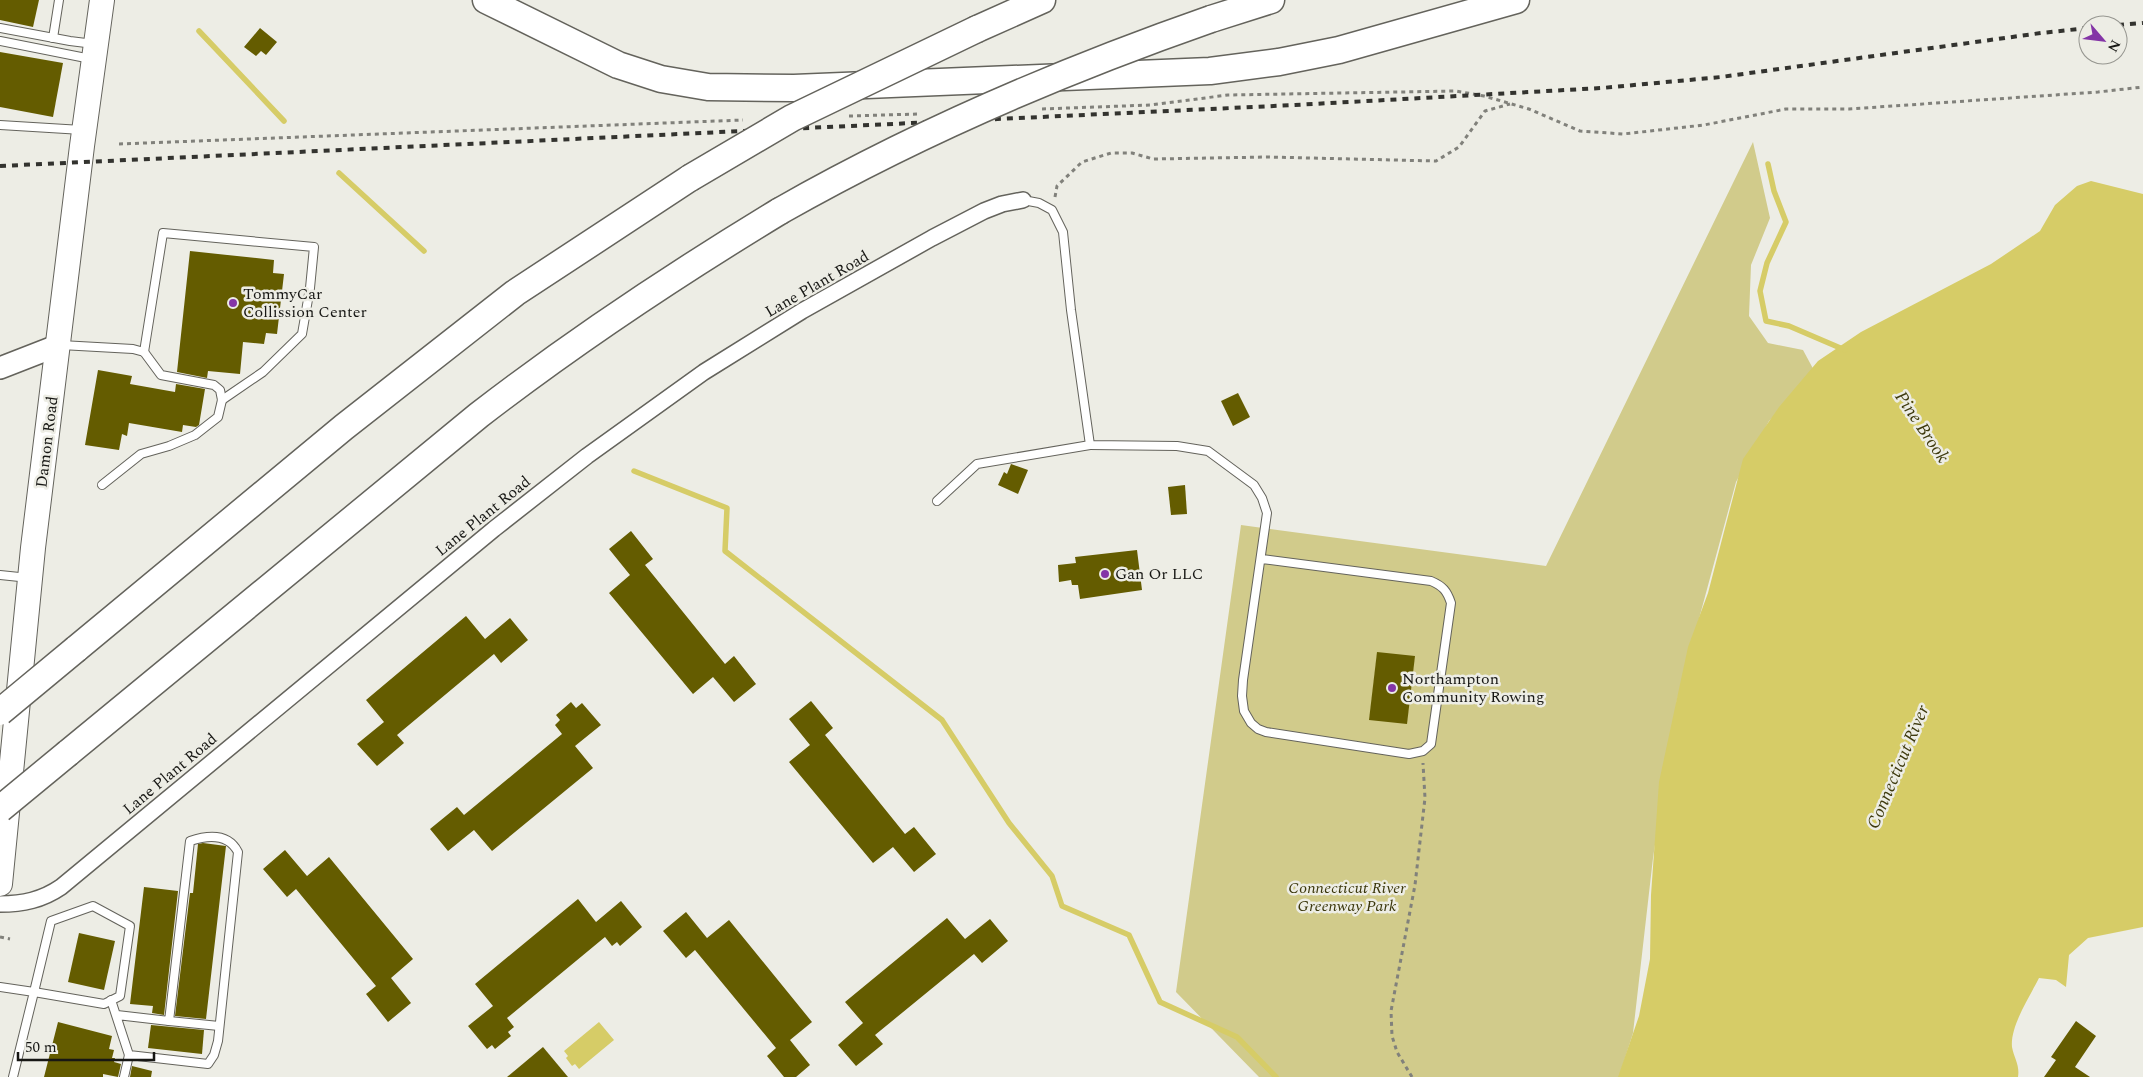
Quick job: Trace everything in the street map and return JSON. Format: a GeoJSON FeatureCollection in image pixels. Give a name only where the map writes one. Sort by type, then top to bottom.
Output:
{"type":"FeatureCollection","features":[{"type":"Feature","properties":{"kind":"highway"},"geometry":{"type":"LineString","coordinates":[[486,0],[618,65],[661,79],[708,88],[794,88],[1210,71],[1279,62],[1339,50],[1516,0]]}},
{"type":"Feature","properties":{"kind":"highway"},"geometry":{"type":"LineString","coordinates":[[0,712],[344,427],[507,299],[690,178],[792,118],[872,78],[1042,0]]}},
{"type":"Feature","properties":{"kind":"highway"},"geometry":{"type":"LineString","coordinates":[[0,809],[479,415],[523,381],[621,312],[780,211],[846,174],[950,123],[1087,64],[1211,18],[1271,0]]}},
{"type":"Feature","properties":{"kind":"main road","name":"Damon Road"},"geometry":{"type":"LineString","coordinates":[[0,884],[30,579],[84,130],[102,0]]}},
{"type":"Feature","properties":{"kind":"street","name":"Lane Plant Road"},"geometry":{"type":"LineString","coordinates":[[0,904],[22,904],[44,897],[61,887],[494,529],[587,456],[704,372],[802,311],[932,238],[1002,204],[1022,200]]}},
{"type":"Feature","properties":{"kind":"street"},"geometry":{"type":"LineString","coordinates":[[0,368],[59,345]]}},
{"type":"Feature","properties":{"kind":"lane"},"geometry":{"type":"LineString","coordinates":[[53,38],[59,0]]}},
{"type":"Feature","properties":{"kind":"lane"},"geometry":{"type":"LineString","coordinates":[[0,28],[53,38],[94,52]]}},
{"type":"Feature","properties":{"kind":"lane"},"geometry":{"type":"LineString","coordinates":[[0,42],[94,52]]}},
{"type":"Feature","properties":{"kind":"lane"},"geometry":{"type":"LineString","coordinates":[[0,125],[84,130]]}},
{"type":"Feature","properties":{"kind":"lane"},"geometry":{"type":"LineString","coordinates":[[1022,200],[1039,202],[1052,210],[1063,232],[1071,310],[1090,445]]}},
{"type":"Feature","properties":{"kind":"lane"},"geometry":{"type":"LineString","coordinates":[[144,352],[164,233],[314,247],[310,288],[302,334],[263,372],[222,400]]}},
{"type":"Feature","properties":{"kind":"lane"},"geometry":{"type":"LineString","coordinates":[[59,345],[134,349],[144,352],[161,375],[214,385],[220,390],[222,400],[218,417],[195,434],[169,446],[141,454],[102,485]]}},
{"type":"Feature","properties":{"kind":"lane"},"geometry":{"type":"LineString","coordinates":[[937,501],[977,464],[1090,445],[1177,446],[1208,451],[1254,485],[1262,498],[1267,513],[1262,559],[1243,680],[1244,711],[1251,723],[1258,729],[1266,732],[1409,754],[1423,751],[1431,744],[1451,603],[1448,593],[1441,585],[1431,582],[1262,559]]}},
{"type":"Feature","properties":{"kind":"lane"},"geometry":{"type":"LineString","coordinates":[[0,575],[30,579]]}},
{"type":"Feature","properties":{"kind":"lane"},"geometry":{"type":"LineString","coordinates":[[129,1055],[208,1064],[214,1055],[219,1026],[238,852],[233,844],[222,837],[205,836],[190,841],[169,1021]]}},
{"type":"Feature","properties":{"kind":"lane"},"geometry":{"type":"LineString","coordinates":[[0,987],[34,992],[104,1004],[120,996],[130,926],[93,906],[51,920],[34,992],[13,1077]]}},
{"type":"Feature","properties":{"kind":"lane"},"geometry":{"type":"LineString","coordinates":[[111,1000],[129,1055],[124,1077]]}},
{"type":"Feature","properties":{"kind":"lane"},"geometry":{"type":"LineString","coordinates":[[117,1015],[219,1026]]}},
{"type":"Feature","properties":{"kind":"path"},"geometry":{"type":"LineString","coordinates":[[1034,109],[1150,105],[1228,96],[1456,91],[1510,104],[1580,130],[1623,134],[1704,125],[1786,109],[1848,109],[2098,92],[2143,87]]}},
{"type":"Feature","properties":{"kind":"path"},"geometry":{"type":"LineString","coordinates":[[1052,210],[1057,186],[1082,162],[1111,153],[1132,153],[1153,159],[1268,157],[1436,161],[1459,147],[1485,111],[1510,104]]}},
{"type":"Feature","properties":{"kind":"path"},"geometry":{"type":"LineString","coordinates":[[845,116],[925,114]]}},
{"type":"Feature","properties":{"kind":"path"},"geometry":{"type":"LineString","coordinates":[[119,144],[746,120]]}},
{"type":"Feature","properties":{"kind":"path"},"geometry":{"type":"LineString","coordinates":[[1412,1077],[1397,1052],[1392,1036],[1391,1011],[1414,885],[1424,807],[1423,751]]}},
{"type":"Feature","properties":{"kind":"path"},"geometry":{"type":"LineString","coordinates":[[0,937],[10,940]]}},
{"type":"Feature","properties":{"kind":"green space","name":"Connecticut River Greenway Park"},"geometry":{"type":"Polygon","coordinates":[[[1753,142],[1770,218],[1751,265],[1749,316],[1768,343],[1803,350],[1817,376],[1769,421],[1736,482],[1677,700],[1653,858],[1633,1033],[1619,1077],[1259,1077],[1176,992],[1241,525],[1546,566],[1753,142]]]}},
{"type":"Feature","properties":{"kind":"water","name":"Connecticut River"},"geometry":{"type":"Polygon","coordinates":[[[2091,181],[2143,194],[2143,927],[2088,938],[2069,955],[2066,987],[2056,980],[2039,978],[2021,1011],[2012,1039],[2012,1047],[2018,1065],[2018,1077],[1618,1077],[1639,1016],[1650,959],[1651,895],[1659,782],[1688,647],[1708,593],[1743,459],[1779,407],[1818,361],[1861,332],[1991,264],[2040,231],[2055,205],[2077,186],[2091,181]]]}},
{"type":"Feature","properties":{"kind":"water"},"geometry":{"type":"Polygon","coordinates":[[[599,1022],[614,1040],[579,1069],[575,1064],[572,1066],[566,1058],[568,1056],[564,1051],[599,1022]]]}},
{"type":"Feature","properties":{"kind":"building"},"geometry":{"type":"Polygon","coordinates":[[[0,0],[39,0],[33,27],[0,20],[0,0]]]}},
{"type":"Feature","properties":{"kind":"building"},"geometry":{"type":"Polygon","coordinates":[[[260,28],[277,42],[266,55],[261,51],[256,56],[244,47],[260,28]]]}},
{"type":"Feature","properties":{"kind":"building"},"geometry":{"type":"Polygon","coordinates":[[[0,52],[63,63],[53,117],[0,107],[0,52]]]}},
{"type":"Feature","properties":{"kind":"building","name":"TommyCar Collission Center"},"geometry":{"type":"Polygon","coordinates":[[[190,251],[274,260],[273,273],[284,274],[277,334],[266,333],[264,344],[243,342],[240,374],[208,371],[207,378],[177,372],[190,251]]]}},
{"type":"Feature","properties":{"kind":"building"},"geometry":{"type":"Polygon","coordinates":[[[98,370],[132,376],[130,384],[175,392],[176,384],[205,389],[199,425],[196,427],[183,425],[182,432],[129,423],[127,436],[122,434],[119,450],[85,445],[98,370]]]}},
{"type":"Feature","properties":{"kind":"building"},"geometry":{"type":"Polygon","coordinates":[[[1238,393],[1250,417],[1233,426],[1221,401],[1238,393]]]}},
{"type":"Feature","properties":{"kind":"building"},"geometry":{"type":"Polygon","coordinates":[[[1011,464],[1028,470],[1018,494],[998,485],[1004,472],[1007,474],[1011,464]]]}},
{"type":"Feature","properties":{"kind":"building"},"geometry":{"type":"Polygon","coordinates":[[[1185,485],[1187,514],[1171,515],[1168,487],[1185,485]]]}},
{"type":"Feature","properties":{"kind":"building"},"geometry":{"type":"Polygon","coordinates":[[[631,531],[653,559],[645,565],[725,664],[734,656],[756,684],[734,702],[713,677],[693,694],[609,593],[630,575],[609,549],[631,531]]]}},
{"type":"Feature","properties":{"kind":"building","name":"Gan Or LLC"},"geometry":{"type":"Polygon","coordinates":[[[1137,550],[1142,590],[1080,599],[1078,585],[1072,585],[1071,580],[1059,582],[1058,565],[1076,563],[1075,557],[1137,550]]]}},
{"type":"Feature","properties":{"kind":"building"},"geometry":{"type":"Polygon","coordinates":[[[466,616],[485,639],[510,618],[528,640],[501,663],[494,654],[397,735],[404,743],[377,766],[357,744],[384,722],[366,700],[466,616]]]}},
{"type":"Feature","properties":{"kind":"building","name":"Northampton Community Rowing"},"geometry":{"type":"Polygon","coordinates":[[[1377,652],[1415,656],[1407,724],[1369,720],[1377,652]]]}},
{"type":"Feature","properties":{"kind":"building"},"geometry":{"type":"Polygon","coordinates":[[[811,701],[833,728],[825,735],[905,834],[914,827],[936,854],[914,872],[893,847],[873,863],[789,762],[810,745],[789,719],[811,701]]]}},
{"type":"Feature","properties":{"kind":"building"},"geometry":{"type":"Polygon","coordinates":[[[571,702],[576,708],[582,703],[601,725],[575,746],[593,768],[492,851],[474,830],[448,851],[430,829],[457,807],[464,815],[562,734],[555,725],[560,720],[556,715],[571,702]]]}},
{"type":"Feature","properties":{"kind":"building"},"geometry":{"type":"Polygon","coordinates":[[[198,844],[226,846],[206,1019],[175,1016],[190,893],[193,893],[198,844]]]}},
{"type":"Feature","properties":{"kind":"building"},"geometry":{"type":"Polygon","coordinates":[[[285,850],[307,876],[329,857],[413,959],[391,978],[411,1003],[388,1022],[366,994],[376,986],[296,889],[287,897],[263,869],[285,850]]]}},
{"type":"Feature","properties":{"kind":"building"},"geometry":{"type":"Polygon","coordinates":[[[144,887],[178,891],[164,1015],[152,1013],[153,1006],[130,1004],[144,887]]]}},
{"type":"Feature","properties":{"kind":"building"},"geometry":{"type":"Polygon","coordinates":[[[578,899],[596,922],[621,901],[642,927],[620,946],[617,942],[612,946],[605,937],[507,1018],[514,1027],[508,1032],[511,1036],[495,1049],[492,1045],[487,1049],[468,1026],[493,1006],[475,984],[578,899]]]}},
{"type":"Feature","properties":{"kind":"building"},"geometry":{"type":"Polygon","coordinates":[[[686,912],[707,938],[729,920],[812,1022],[790,1040],[810,1065],[796,1077],[784,1077],[767,1056],[776,1048],[695,950],[686,958],[663,931],[686,912]]]}},
{"type":"Feature","properties":{"kind":"building"},"geometry":{"type":"Polygon","coordinates":[[[947,918],[965,939],[990,919],[1008,941],[982,963],[974,954],[875,1035],[883,1044],[856,1066],[838,1045],[863,1023],[845,1002],[947,918]]]}},
{"type":"Feature","properties":{"kind":"building"},"geometry":{"type":"Polygon","coordinates":[[[79,933],[115,941],[104,990],[68,982],[79,933]]]}},
{"type":"Feature","properties":{"kind":"building"},"geometry":{"type":"Polygon","coordinates":[[[2076,1021],[2096,1036],[2075,1067],[2090,1077],[2044,1077],[2056,1060],[2051,1057],[2076,1021]]]}},
{"type":"Feature","properties":{"kind":"building"},"geometry":{"type":"Polygon","coordinates":[[[58,1022],[112,1036],[109,1049],[114,1050],[112,1058],[115,1058],[114,1062],[121,1064],[118,1077],[103,1074],[103,1077],[44,1077],[58,1022]]]}},
{"type":"Feature","properties":{"kind":"building"},"geometry":{"type":"Polygon","coordinates":[[[151,1025],[204,1030],[202,1054],[148,1048],[151,1025]]]}},
{"type":"Feature","properties":{"kind":"building"},"geometry":{"type":"Polygon","coordinates":[[[543,1047],[568,1077],[507,1077],[543,1047]]]}},
{"type":"Feature","properties":{"kind":"building"},"geometry":{"type":"Polygon","coordinates":[[[132,1066],[152,1071],[151,1077],[130,1077],[132,1066]]]}},
{"type":"Feature","properties":{"kind":"waterway"},"geometry":{"type":"LineString","coordinates":[[199,31],[284,121]]}},
{"type":"Feature","properties":{"kind":"waterway","name":"Pine Brook"},"geometry":{"type":"LineString","coordinates":[[1768,164],[1774,191],[1786,222],[1767,263],[1760,291],[1766,321],[1789,326],[1845,350]]}},
{"type":"Feature","properties":{"kind":"waterway"},"geometry":{"type":"LineString","coordinates":[[339,173],[424,251]]}},
{"type":"Feature","properties":{"kind":"waterway"},"geometry":{"type":"LineString","coordinates":[[634,471],[727,508],[725,551],[942,720],[1009,823],[1052,876],[1062,906],[1129,935],[1160,1002],[1237,1037],[1276,1077]]}},
{"type":"Feature","properties":{"kind":"railway"},"geometry":{"type":"LineString","coordinates":[[2128,24],[2143,23]]}},
{"type":"Feature","properties":{"kind":"railway"},"geometry":{"type":"LineString","coordinates":[[0,166],[1295,105],[1602,88],[1721,77],[2078,29]]}},
{"type":"Feature","properties":{"kind":"place","name":"TommyCar Collission Center"},"geometry":{"type":"Point","coordinates":[233,303]}},
{"type":"Feature","properties":{"kind":"place","name":"Gan Or LLC"},"geometry":{"type":"Point","coordinates":[1105,574]}},
{"type":"Feature","properties":{"kind":"place","name":"Northampton Community Rowing"},"geometry":{"type":"Point","coordinates":[1392,688]}}]}
